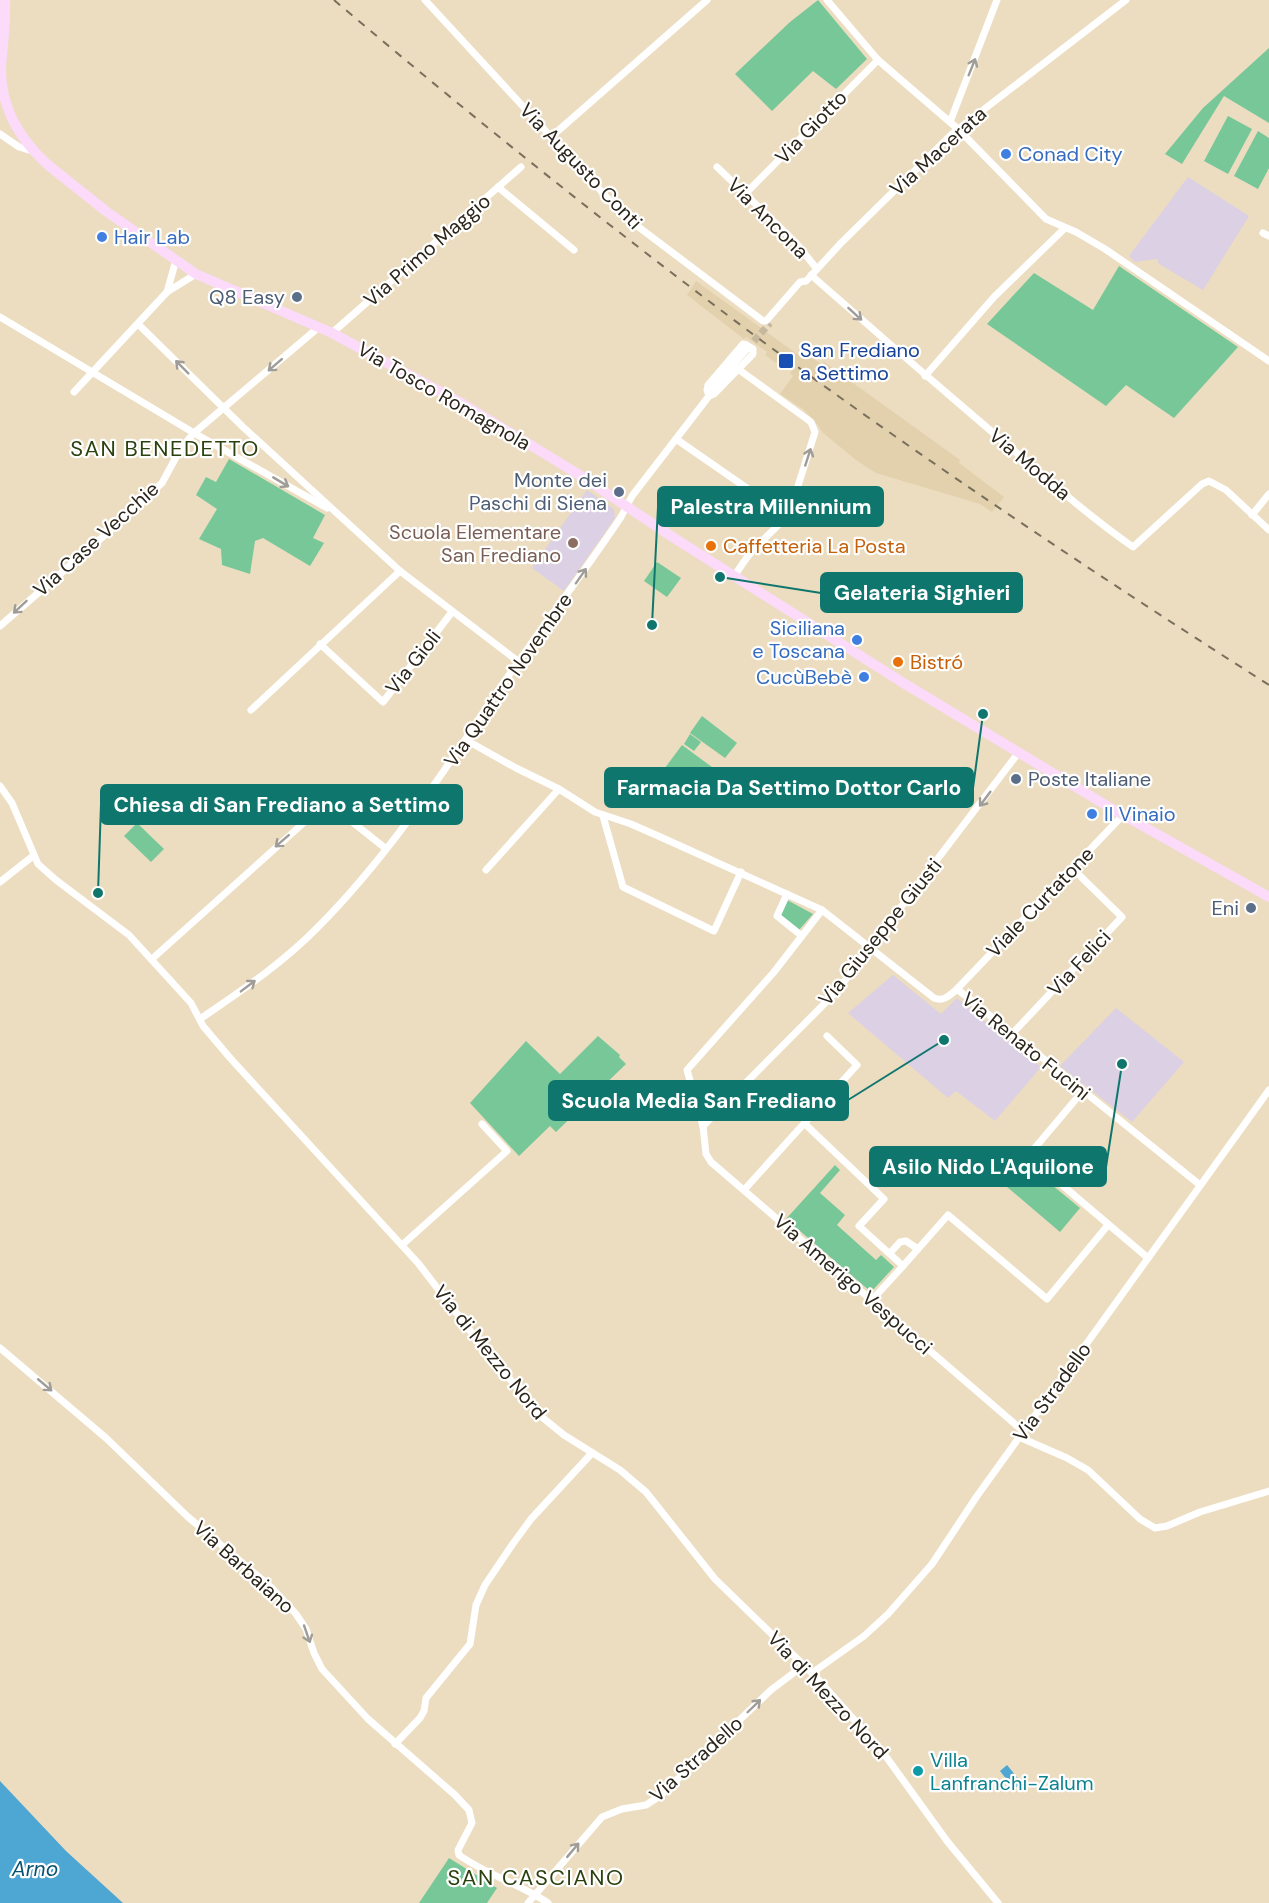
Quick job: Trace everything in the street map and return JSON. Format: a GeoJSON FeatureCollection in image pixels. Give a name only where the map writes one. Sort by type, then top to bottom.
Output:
{"type":"FeatureCollection","features":[{"type":"Feature","properties":{"kind":"main road","name":"Via Tosco Romagnola"},"geometry":{"type":"LineString","coordinates":[[5,0],[1,70],[9,112],[18,131],[34,152],[107,212],[196,274],[332,333],[463,404],[905,684],[1123,815],[1269,897]]}},
{"type":"Feature","properties":{"kind":"street","name":"Via Augusto Conti"},"geometry":{"type":"LineString","coordinates":[[425,0],[624,216],[767,322]]}},
{"type":"Feature","properties":{"kind":"street"},"geometry":{"type":"LineString","coordinates":[[551,137],[707,0]]}},
{"type":"Feature","properties":{"kind":"street"},"geometry":{"type":"LineString","coordinates":[[827,0],[878,60],[958,129],[1046,219],[1076,232],[1105,249],[1269,360]]}},
{"type":"Feature","properties":{"kind":"street"},"geometry":{"type":"LineString","coordinates":[[950,122],[997,0]]}},
{"type":"Feature","properties":{"kind":"street","name":"Via Macerata"},"geometry":{"type":"LineString","coordinates":[[767,322],[914,170],[958,129],[1126,0]]}},
{"type":"Feature","properties":{"kind":"street","name":"Via Giotto"},"geometry":{"type":"LineString","coordinates":[[745,194],[878,60]]}},
{"type":"Feature","properties":{"kind":"street"},"geometry":{"type":"LineString","coordinates":[[0,134],[19,147],[34,152]]}},
{"type":"Feature","properties":{"kind":"street","name":"Via Primo Maggio"},"geometry":{"type":"LineString","coordinates":[[332,333],[521,167]]}},
{"type":"Feature","properties":{"kind":"street","name":"Via Ancona"},"geometry":{"type":"LineString","coordinates":[[717,167],[796,243],[817,269]]}},
{"type":"Feature","properties":{"kind":"street"},"geometry":{"type":"LineString","coordinates":[[498,187],[574,250]]}},
{"type":"Feature","properties":{"kind":"street"},"geometry":{"type":"LineString","coordinates":[[925,376],[994,297],[1065,228]]}},
{"type":"Feature","properties":{"kind":"street"},"geometry":{"type":"LineString","coordinates":[[167,292],[176,260]]}},
{"type":"Feature","properties":{"kind":"street"},"geometry":{"type":"LineString","coordinates":[[74,392],[167,292],[196,274]]}},
{"type":"Feature","properties":{"kind":"street","name":"Via Modda"},"geometry":{"type":"LineString","coordinates":[[809,278],[1108,530],[1133,547],[1207,482],[1226,490],[1269,530]]}},
{"type":"Feature","properties":{"kind":"street"},"geometry":{"type":"LineString","coordinates":[[0,316],[194,433],[332,510]]}},
{"type":"Feature","properties":{"kind":"street"},"geometry":{"type":"LineString","coordinates":[[138,324],[332,510],[400,571],[519,662]]}},
{"type":"Feature","properties":{"kind":"street","name":"Via Case Vecchie"},"geometry":{"type":"LineString","coordinates":[[0,626],[162,483],[181,448],[194,433],[319,327]]}},
{"type":"Feature","properties":{"kind":"street"},"geometry":{"type":"LineString","coordinates":[[743,344],[753,349],[753,354],[714,394],[709,396],[708,385],[743,344]]}},
{"type":"Feature","properties":{"kind":"street"},"geometry":{"type":"LineString","coordinates":[[626,506],[715,385],[747,349]]}},
{"type":"Feature","properties":{"kind":"street"},"geometry":{"type":"LineString","coordinates":[[735,575],[754,549],[787,516],[815,432],[811,422],[738,369]]}},
{"type":"Feature","properties":{"kind":"street"},"geometry":{"type":"LineString","coordinates":[[676,439],[787,516]]}},
{"type":"Feature","properties":{"kind":"street"},"geometry":{"type":"LineString","coordinates":[[1252,515],[1269,494]]}},
{"type":"Feature","properties":{"kind":"street","name":"Via Quattro Novembre"},"geometry":{"type":"LineString","coordinates":[[200,1019],[243,990],[300,944],[338,907],[466,740],[621,517],[626,506]]}},
{"type":"Feature","properties":{"kind":"street"},"geometry":{"type":"LineString","coordinates":[[251,710],[400,571]]}},
{"type":"Feature","properties":{"kind":"street","name":"Via Gioli"},"geometry":{"type":"LineString","coordinates":[[320,644],[382,702],[452,612]]}},
{"type":"Feature","properties":{"kind":"street","name":"Via Renato Fucini"},"geometry":{"type":"LineString","coordinates":[[466,740],[559,789],[603,816],[631,824],[822,910],[934,998],[944,999],[957,989],[1200,1185]]}},
{"type":"Feature","properties":{"kind":"street","name":"Via Giuseppe Giusti"},"geometry":{"type":"LineString","coordinates":[[703,1126],[837,991],[1019,753]]}},
{"type":"Feature","properties":{"kind":"street","name":"Via di Mezzo Nord"},"geometry":{"type":"LineString","coordinates":[[0,786],[18,816],[33,856],[43,870],[129,935],[152,959],[191,1003],[200,1019],[255,1086],[402,1245],[503,1372],[543,1418],[564,1435],[620,1470],[654,1500],[715,1579],[812,1673],[882,1751],[947,1841],[998,1903]]}},
{"type":"Feature","properties":{"kind":"street"},"geometry":{"type":"LineString","coordinates":[[486,870],[559,789]]}},
{"type":"Feature","properties":{"kind":"street"},"geometry":{"type":"LineString","coordinates":[[272,792],[310,794],[341,813],[385,848]]}},
{"type":"Feature","properties":{"kind":"street"},"geometry":{"type":"LineString","coordinates":[[152,959],[316,811],[328,806]]}},
{"type":"Feature","properties":{"kind":"street","name":"Viale Curtatone"},"geometry":{"type":"LineString","coordinates":[[957,989],[1123,815]]}},
{"type":"Feature","properties":{"kind":"street"},"geometry":{"type":"LineString","coordinates":[[603,816],[623,887],[714,931],[741,872]]}},
{"type":"Feature","properties":{"kind":"street"},"geometry":{"type":"LineString","coordinates":[[0,882],[33,856]]}},
{"type":"Feature","properties":{"kind":"street","name":"Via Felici"},"geometry":{"type":"LineString","coordinates":[[1012,1034],[1122,917],[1072,868]]}},
{"type":"Feature","properties":{"kind":"street"},"geometry":{"type":"LineString","coordinates":[[787,894],[777,916],[802,936],[822,910]]}},
{"type":"Feature","properties":{"kind":"street","name":"Via Amerigo Vespucci"},"geometry":{"type":"LineString","coordinates":[[802,936],[774,972],[687,1070],[703,1126],[708,1159],[872,1300],[1021,1434],[1088,1470],[1140,1519],[1155,1528],[1167,1526],[1200,1512],[1269,1491]]}},
{"type":"Feature","properties":{"kind":"street"},"geometry":{"type":"LineString","coordinates":[[744,1191],[857,1065],[827,1036]]}},
{"type":"Feature","properties":{"kind":"street","name":"Via Stradello"},"geometry":{"type":"LineString","coordinates":[[812,1673],[864,1636],[927,1571],[973,1501],[1269,1090]]}},
{"type":"Feature","properties":{"kind":"street"},"geometry":{"type":"LineString","coordinates":[[1082,1092],[1028,1156],[1148,1258]]}},
{"type":"Feature","properties":{"kind":"street"},"geometry":{"type":"LineString","coordinates":[[402,1245],[507,1151],[482,1124]]}},
{"type":"Feature","properties":{"kind":"street"},"geometry":{"type":"LineString","coordinates":[[805,1124],[884,1199],[859,1226],[903,1266]]}},
{"type":"Feature","properties":{"kind":"street"},"geometry":{"type":"LineString","coordinates":[[872,1300],[948,1215],[1047,1299],[1108,1225]]}},
{"type":"Feature","properties":{"kind":"street"},"geometry":{"type":"LineString","coordinates":[[890,1253],[900,1242],[906,1241],[918,1249]]}},
{"type":"Feature","properties":{"kind":"street","name":"Via Barbaiano"},"geometry":{"type":"LineString","coordinates":[[0,1347],[106,1438],[188,1517],[280,1597],[303,1623],[322,1670],[394,1744],[470,1810],[472,1823],[458,1850],[459,1855],[488,1873],[548,1903]]}},
{"type":"Feature","properties":{"kind":"street"},"geometry":{"type":"LineString","coordinates":[[394,1744],[420,1718],[424,1711],[426,1698],[470,1644],[476,1605],[485,1585],[512,1545],[531,1519],[592,1453]]}},
{"type":"Feature","properties":{"kind":"street","name":"Via Stradello"},"geometry":{"type":"LineString","coordinates":[[535,1895],[602,1817],[622,1809],[646,1805],[660,1796],[771,1690],[804,1665]]}},
{"type":"Feature","properties":{"kind":"street"},"geometry":{"type":"LineString","coordinates":[[528,1903],[535,1895]]}},
{"type":"Feature","properties":{"kind":"shaded area"},"geometry":{"type":"Polygon","coordinates":[[[1188,177],[1249,216],[1203,290],[1159,264],[1157,259],[1135,262],[1129,256],[1188,177]]]}},
{"type":"Feature","properties":{"kind":"shaded area"},"geometry":{"type":"Polygon","coordinates":[[[696,281],[804,359],[808,354],[822,365],[824,362],[960,460],[959,463],[1004,497],[992,512],[980,504],[876,473],[856,460],[822,432],[803,409],[780,394],[793,376],[790,373],[793,369],[780,359],[776,363],[765,355],[767,352],[746,337],[744,339],[687,295],[696,281]]]}},
{"type":"Feature","properties":{"kind":"shaded area","name":"Scuola Elementare San Frediano"},"geometry":{"type":"Polygon","coordinates":[[[587,490],[614,509],[615,518],[564,591],[532,568],[587,490]]]}},
{"type":"Feature","properties":{"kind":"shaded area"},"geometry":{"type":"Polygon","coordinates":[[[893,975],[941,1014],[957,998],[1041,1067],[995,1121],[956,1091],[948,1098],[848,1013],[893,975]]]}},
{"type":"Feature","properties":{"kind":"shaded area"},"geometry":{"type":"Polygon","coordinates":[[[1116,1008],[1184,1062],[1132,1122],[1060,1066],[1116,1008]]]}},
{"type":"Feature","properties":{"kind":"green space"},"geometry":{"type":"Polygon","coordinates":[[[818,0],[867,59],[836,89],[813,71],[772,111],[735,74],[790,22],[818,0]]]}},
{"type":"Feature","properties":{"kind":"green space"},"geometry":{"type":"Polygon","coordinates":[[[1269,48],[1269,123],[1224,96],[1182,164],[1165,154],[1203,108],[1269,48]]]}},
{"type":"Feature","properties":{"kind":"green space"},"geometry":{"type":"Polygon","coordinates":[[[1228,116],[1252,129],[1228,174],[1204,161],[1228,116]]]}},
{"type":"Feature","properties":{"kind":"green space"},"geometry":{"type":"Polygon","coordinates":[[[1258,131],[1269,138],[1269,168],[1258,189],[1234,176],[1258,131]]]}},
{"type":"Feature","properties":{"kind":"green space"},"geometry":{"type":"Polygon","coordinates":[[[1119,266],[1238,347],[1174,418],[1126,385],[1106,406],[987,324],[1034,273],[1093,310],[1119,266]]]}},
{"type":"Feature","properties":{"kind":"green space"},"geometry":{"type":"Polygon","coordinates":[[[229,459],[325,515],[313,538],[324,543],[310,566],[263,538],[255,541],[250,574],[222,565],[221,549],[199,539],[217,509],[196,495],[206,477],[216,482],[229,459]]]}},
{"type":"Feature","properties":{"kind":"green space"},"geometry":{"type":"Polygon","coordinates":[[[657,562],[681,578],[667,597],[644,581],[657,562]]]}},
{"type":"Feature","properties":{"kind":"green space"},"geometry":{"type":"Polygon","coordinates":[[[702,716],[737,743],[725,758],[690,733],[702,716]]]}},
{"type":"Feature","properties":{"kind":"green space"},"geometry":{"type":"Polygon","coordinates":[[[690,734],[701,742],[694,751],[684,744],[690,734]]]}},
{"type":"Feature","properties":{"kind":"green space"},"geometry":{"type":"Polygon","coordinates":[[[682,745],[716,770],[691,805],[656,780],[682,745]]]}},
{"type":"Feature","properties":{"kind":"green space"},"geometry":{"type":"Polygon","coordinates":[[[137,823],[164,849],[151,862],[124,836],[137,823]]]}},
{"type":"Feature","properties":{"kind":"green space"},"geometry":{"type":"Polygon","coordinates":[[[787,900],[813,914],[799,930],[780,915],[787,900]]]}},
{"type":"Feature","properties":{"kind":"green space"},"geometry":{"type":"Polygon","coordinates":[[[598,1036],[620,1055],[619,1057],[626,1064],[556,1132],[550,1126],[519,1156],[470,1103],[526,1041],[560,1074],[598,1036]]]}},
{"type":"Feature","properties":{"kind":"green space"},"geometry":{"type":"Polygon","coordinates":[[[1012,1152],[1080,1208],[1060,1232],[993,1175],[1012,1152]]]}},
{"type":"Feature","properties":{"kind":"green space"},"geometry":{"type":"Polygon","coordinates":[[[835,1165],[840,1170],[820,1193],[845,1215],[837,1225],[876,1260],[881,1255],[894,1267],[871,1292],[786,1219],[835,1165]]]}},
{"type":"Feature","properties":{"kind":"green space"},"geometry":{"type":"Polygon","coordinates":[[[449,1858],[497,1888],[487,1903],[419,1903],[449,1858]]]}},
{"type":"Feature","properties":{"kind":"water"},"geometry":{"type":"Polygon","coordinates":[[[1007,1765],[1022,1783],[1014,1789],[1000,1771],[1007,1765]]]}},
{"type":"Feature","properties":{"kind":"water","name":"Arno"},"geometry":{"type":"Polygon","coordinates":[[[0,1781],[66,1851],[123,1903],[0,1903],[0,1781]]]}},
{"type":"Feature","properties":{"kind":"tunnel"},"geometry":{"type":"LineString","coordinates":[[747,349],[770,323]]}},
{"type":"Feature","properties":{"kind":"railway"},"geometry":{"type":"LineString","coordinates":[[334,0],[543,172],[758,338],[1011,516],[1269,685]]}},
{"type":"Feature","properties":{"kind":"place","name":"Conad City"},"geometry":{"type":"Point","coordinates":[1006,154]}},
{"type":"Feature","properties":{"kind":"place","name":"Hair Lab"},"geometry":{"type":"Point","coordinates":[102,237]}},
{"type":"Feature","properties":{"kind":"place","name":"Q8 Easy"},"geometry":{"type":"Point","coordinates":[297,297]}},
{"type":"Feature","properties":{"kind":"place","name":"San Frediano a Settimo"},"geometry":{"type":"Point","coordinates":[786,361]}},
{"type":"Feature","properties":{"kind":"place","name":"Monte dei Paschi di Siena"},"geometry":{"type":"Point","coordinates":[619,492]}},
{"type":"Feature","properties":{"kind":"place","name":"Scuola Elementare San Frediano"},"geometry":{"type":"Point","coordinates":[573,543]}},
{"type":"Feature","properties":{"kind":"place","name":"Caffetteria La Posta"},"geometry":{"type":"Point","coordinates":[711,546]}},
{"type":"Feature","properties":{"kind":"place","name":"Gelateria Sighieri"},"geometry":{"type":"Point","coordinates":[720,577]}},
{"type":"Feature","properties":{"kind":"place","name":"Palestra Millennium"},"geometry":{"type":"Point","coordinates":[652,625]}},
{"type":"Feature","properties":{"kind":"place","name":"Siciliana e Toscana"},"geometry":{"type":"Point","coordinates":[857,640]}},
{"type":"Feature","properties":{"kind":"place","name":"Bistró"},"geometry":{"type":"Point","coordinates":[898,662]}},
{"type":"Feature","properties":{"kind":"place","name":"CucùBebè"},"geometry":{"type":"Point","coordinates":[864,677]}},
{"type":"Feature","properties":{"kind":"place","name":"Farmacia Da Settimo Dottor Carlo"},"geometry":{"type":"Point","coordinates":[983,714]}},
{"type":"Feature","properties":{"kind":"place","name":"Poste Italiane"},"geometry":{"type":"Point","coordinates":[1016,779]}},
{"type":"Feature","properties":{"kind":"place","name":"Il Vinaio"},"geometry":{"type":"Point","coordinates":[1092,814]}},
{"type":"Feature","properties":{"kind":"place","name":"Chiesa di San Frediano a Settimo"},"geometry":{"type":"Point","coordinates":[98,893]}},
{"type":"Feature","properties":{"kind":"place","name":"Eni"},"geometry":{"type":"Point","coordinates":[1251,908]}},
{"type":"Feature","properties":{"kind":"place","name":"Scuola Media San Frediano"},"geometry":{"type":"Point","coordinates":[944,1040]}},
{"type":"Feature","properties":{"kind":"place","name":"Asilo Nido L'Aquilone"},"geometry":{"type":"Point","coordinates":[1122,1064]}},
{"type":"Feature","properties":{"kind":"place","name":"Villa Lanfranchi-Zalum"},"geometry":{"type":"Point","coordinates":[918,1771]}},
{"type":"Feature","properties":{"kind":"district","name":"SAN BENEDETTO"},"geometry":{"type":"Point","coordinates":[165,448]}},
{"type":"Feature","properties":{"kind":"district","name":"SAN CASCIANO"},"geometry":{"type":"Point","coordinates":[536,1877]}}]}
